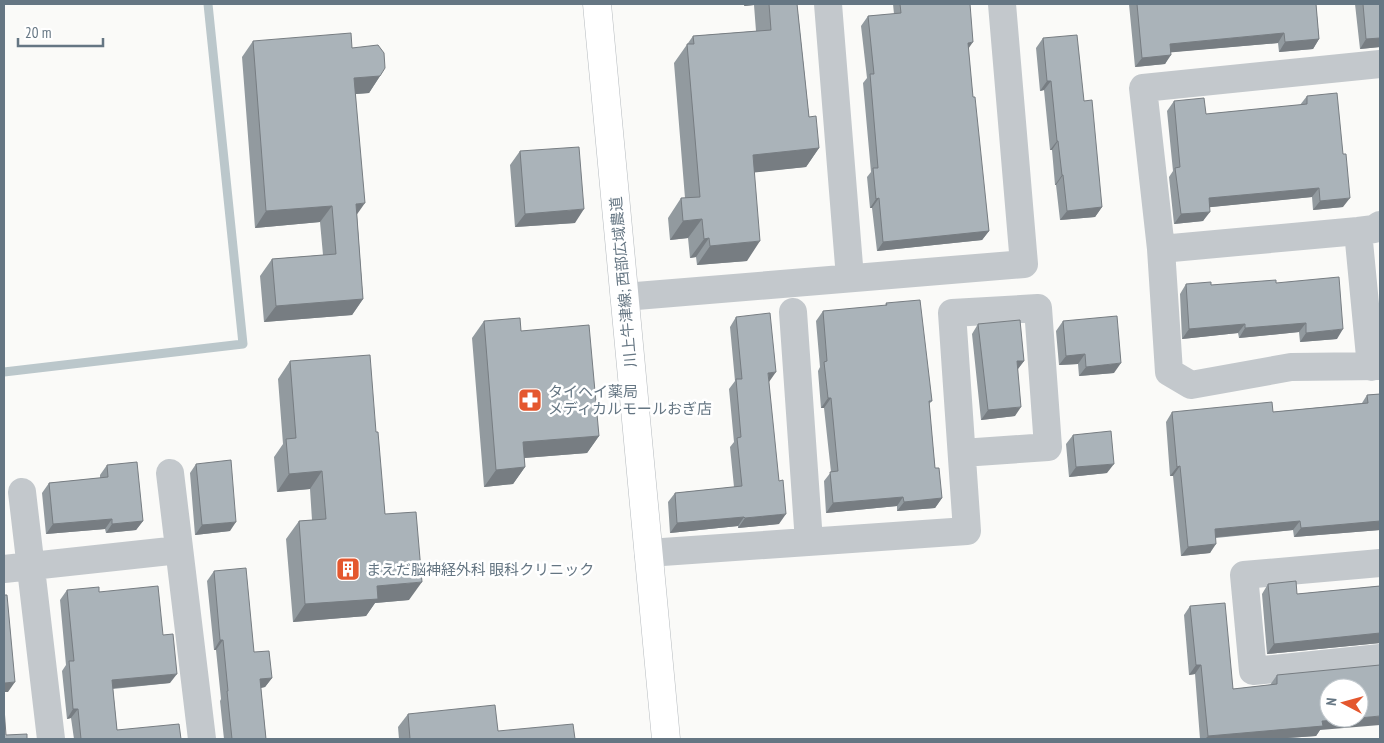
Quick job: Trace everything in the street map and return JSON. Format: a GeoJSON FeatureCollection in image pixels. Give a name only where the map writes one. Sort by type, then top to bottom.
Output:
{"type":"FeatureCollection","features":[{"type":"Feature","properties":{"kind":"main road","name":"川上牛津線; 西部広域農道"},"geometry":{"type":"LineString","coordinates":[[597,4],[666,739]]}},
{"type":"Feature","properties":{"kind":"street"},"geometry":{"type":"LineString","coordinates":[[828,4],[850,278]]}},
{"type":"Feature","properties":{"kind":"street"},"geometry":{"type":"LineString","coordinates":[[624,297],[1024,264],[1002,4]]}},
{"type":"Feature","properties":{"kind":"street"},"geometry":{"type":"LineString","coordinates":[[1160,248],[1369,228],[1376,366],[1290,367],[1191,385],[1169,372],[1160,248],[1143,88],[1380,64]]}},
{"type":"Feature","properties":{"kind":"street"},"geometry":{"type":"LineString","coordinates":[[648,553],[967,531],[952,313],[1038,308],[1048,447],[962,453]]}},
{"type":"Feature","properties":{"kind":"street"},"geometry":{"type":"LineString","coordinates":[[793,312],[809,542]]}},
{"type":"Feature","properties":{"kind":"street"},"geometry":{"type":"LineString","coordinates":[[170,473],[202,739]]}},
{"type":"Feature","properties":{"kind":"street"},"geometry":{"type":"LineString","coordinates":[[22,492],[51,739]]}},
{"type":"Feature","properties":{"kind":"street"},"geometry":{"type":"LineString","coordinates":[[4,569],[179,550]]}},
{"type":"Feature","properties":{"kind":"street"},"geometry":{"type":"LineString","coordinates":[[1380,563],[1244,574],[1253,671],[1380,658]]}},
{"type":"Feature","properties":{"kind":"building"},"geometry":{"type":"Polygon","coordinates":[[[769,4],[797,4],[809,117],[816,116],[819,148],[753,155],[760,241],[710,246],[709,238],[704,239],[702,219],[683,221],[681,198],[700,197],[687,44],[694,44],[693,36],[771,30],[769,4]]]}},
{"type":"Feature","properties":{"kind":"building"},"geometry":{"type":"Polygon","coordinates":[[[900,4],[970,4],[973,42],[968,43],[989,231],[883,242],[879,198],[876,199],[873,168],[878,168],[870,74],[874,74],[868,16],[901,13],[900,4]]]}},
{"type":"Feature","properties":{"kind":"building"},"geometry":{"type":"Polygon","coordinates":[[[1137,4],[1316,4],[1319,39],[1285,42],[1284,33],[1170,44],[1171,55],[1142,58],[1137,4]]]}},
{"type":"Feature","properties":{"kind":"building"},"geometry":{"type":"Polygon","coordinates":[[[1363,4],[1380,4],[1380,38],[1366,39],[1363,4]]]}},
{"type":"Feature","properties":{"kind":"building"},"geometry":{"type":"Polygon","coordinates":[[[351,33],[352,48],[378,45],[384,53],[385,68],[380,76],[354,78],[365,203],[356,204],[363,299],[276,306],[272,259],[336,254],[332,206],[266,211],[253,41],[351,33]]]}},
{"type":"Feature","properties":{"kind":"building"},"geometry":{"type":"Polygon","coordinates":[[[1077,35],[1084,101],[1092,100],[1102,207],[1067,211],[1051,81],[1047,81],[1043,38],[1077,35]]]}},
{"type":"Feature","properties":{"kind":"building"},"geometry":{"type":"Polygon","coordinates":[[[1337,93],[1343,154],[1346,154],[1350,198],[1320,201],[1319,188],[1209,198],[1210,212],[1181,214],[1175,168],[1180,167],[1174,101],[1204,98],[1206,114],[1307,104],[1307,96],[1337,93]]]}},
{"type":"Feature","properties":{"kind":"building"},"geometry":{"type":"Polygon","coordinates":[[[579,147],[584,209],[525,214],[520,151],[579,147]]]}},
{"type":"Feature","properties":{"kind":"building"},"geometry":{"type":"Polygon","coordinates":[[[1339,277],[1343,329],[1306,333],[1306,323],[1245,328],[1245,324],[1189,329],[1186,284],[1211,282],[1211,285],[1276,280],[1276,283],[1339,277]]]}},
{"type":"Feature","properties":{"kind":"building"},"geometry":{"type":"Polygon","coordinates":[[[920,300],[932,401],[929,401],[935,468],[939,468],[942,498],[904,502],[903,497],[833,503],[830,472],[838,471],[831,398],[828,398],[824,362],[827,361],[823,311],[920,300]]]}},
{"type":"Feature","properties":{"kind":"building"},"geometry":{"type":"Polygon","coordinates":[[[770,313],[776,372],[768,373],[779,481],[783,480],[786,514],[677,523],[675,493],[742,486],[737,438],[741,437],[736,379],[742,379],[736,317],[770,313]]]}},
{"type":"Feature","properties":{"kind":"building"},"geometry":{"type":"Polygon","coordinates":[[[1117,316],[1121,363],[1086,367],[1085,354],[1066,356],[1063,321],[1117,316]]]}},
{"type":"Feature","properties":{"kind":"building","name":"タイヘイ薬局 メディカルモールおぎ店"},"geometry":{"type":"Polygon","coordinates":[[[520,318],[521,331],[589,325],[599,436],[523,442],[525,467],[496,470],[484,321],[520,318]]]}},
{"type":"Feature","properties":{"kind":"building"},"geometry":{"type":"Polygon","coordinates":[[[1020,320],[1024,361],[1017,361],[1021,407],[988,410],[978,324],[1020,320]]]}},
{"type":"Feature","properties":{"kind":"building"},"geometry":{"type":"Polygon","coordinates":[[[370,355],[385,514],[416,512],[422,582],[377,586],[378,599],[305,604],[299,521],[326,519],[322,471],[289,474],[286,439],[296,438],[290,361],[370,355]]]}},
{"type":"Feature","properties":{"kind":"building"},"geometry":{"type":"Polygon","coordinates":[[[1380,394],[1380,521],[1301,528],[1300,521],[1215,529],[1216,544],[1188,547],[1180,466],[1177,467],[1172,412],[1272,402],[1273,412],[1368,403],[1367,395],[1380,394]]]}},
{"type":"Feature","properties":{"kind":"building"},"geometry":{"type":"Polygon","coordinates":[[[1111,431],[1114,464],[1076,467],[1073,435],[1111,431]]]}},
{"type":"Feature","properties":{"kind":"building"},"geometry":{"type":"Polygon","coordinates":[[[231,460],[236,522],[202,525],[196,464],[231,460]]]}},
{"type":"Feature","properties":{"kind":"building"},"geometry":{"type":"Polygon","coordinates":[[[137,462],[143,521],[112,524],[112,519],[53,524],[49,483],[108,477],[107,465],[137,462]]]}},
{"type":"Feature","properties":{"kind":"building"},"geometry":{"type":"Polygon","coordinates":[[[246,568],[254,652],[269,651],[272,678],[260,679],[266,739],[232,739],[223,640],[220,640],[214,571],[246,568]]]}},
{"type":"Feature","properties":{"kind":"building"},"geometry":{"type":"Polygon","coordinates":[[[1296,581],[1297,594],[1380,586],[1380,633],[1274,644],[1268,584],[1296,581]]]}},
{"type":"Feature","properties":{"kind":"building"},"geometry":{"type":"Polygon","coordinates":[[[158,586],[163,635],[173,634],[177,674],[112,680],[117,730],[179,724],[181,739],[81,739],[78,709],[73,709],[69,661],[74,661],[67,590],[99,587],[99,592],[158,586]]]}},
{"type":"Feature","properties":{"kind":"building"},"geometry":{"type":"Polygon","coordinates":[[[4,595],[7,595],[15,682],[4,683],[4,595]]]}},
{"type":"Feature","properties":{"kind":"building"},"geometry":{"type":"Polygon","coordinates":[[[1225,603],[1233,689],[1277,684],[1277,675],[1380,665],[1380,716],[1369,717],[1369,678],[1319,678],[1319,726],[1208,736],[1201,665],[1196,665],[1190,606],[1225,603]]]}},
{"type":"Feature","properties":{"kind":"building"},"geometry":{"type":"Polygon","coordinates":[[[495,705],[498,731],[573,724],[575,739],[410,739],[408,714],[495,705]]]}},
{"type":"Feature","properties":{"kind":"building"},"geometry":{"type":"Polygon","coordinates":[[[4,708],[6,735],[27,734],[27,739],[4,739],[4,708]]]}},
{"type":"Feature","properties":{"kind":"waterway"},"geometry":{"type":"LineString","coordinates":[[4,372],[243,344],[208,4]]}},
{"type":"Feature","properties":{"kind":"place","name":"タイヘイ薬局 メディカルモールおぎ店"},"geometry":{"type":"Point","coordinates":[530,400]}},
{"type":"Feature","properties":{"kind":"place","name":"まえだ脳神経外科 眼科クリニック"},"geometry":{"type":"Point","coordinates":[348,569]}}]}
